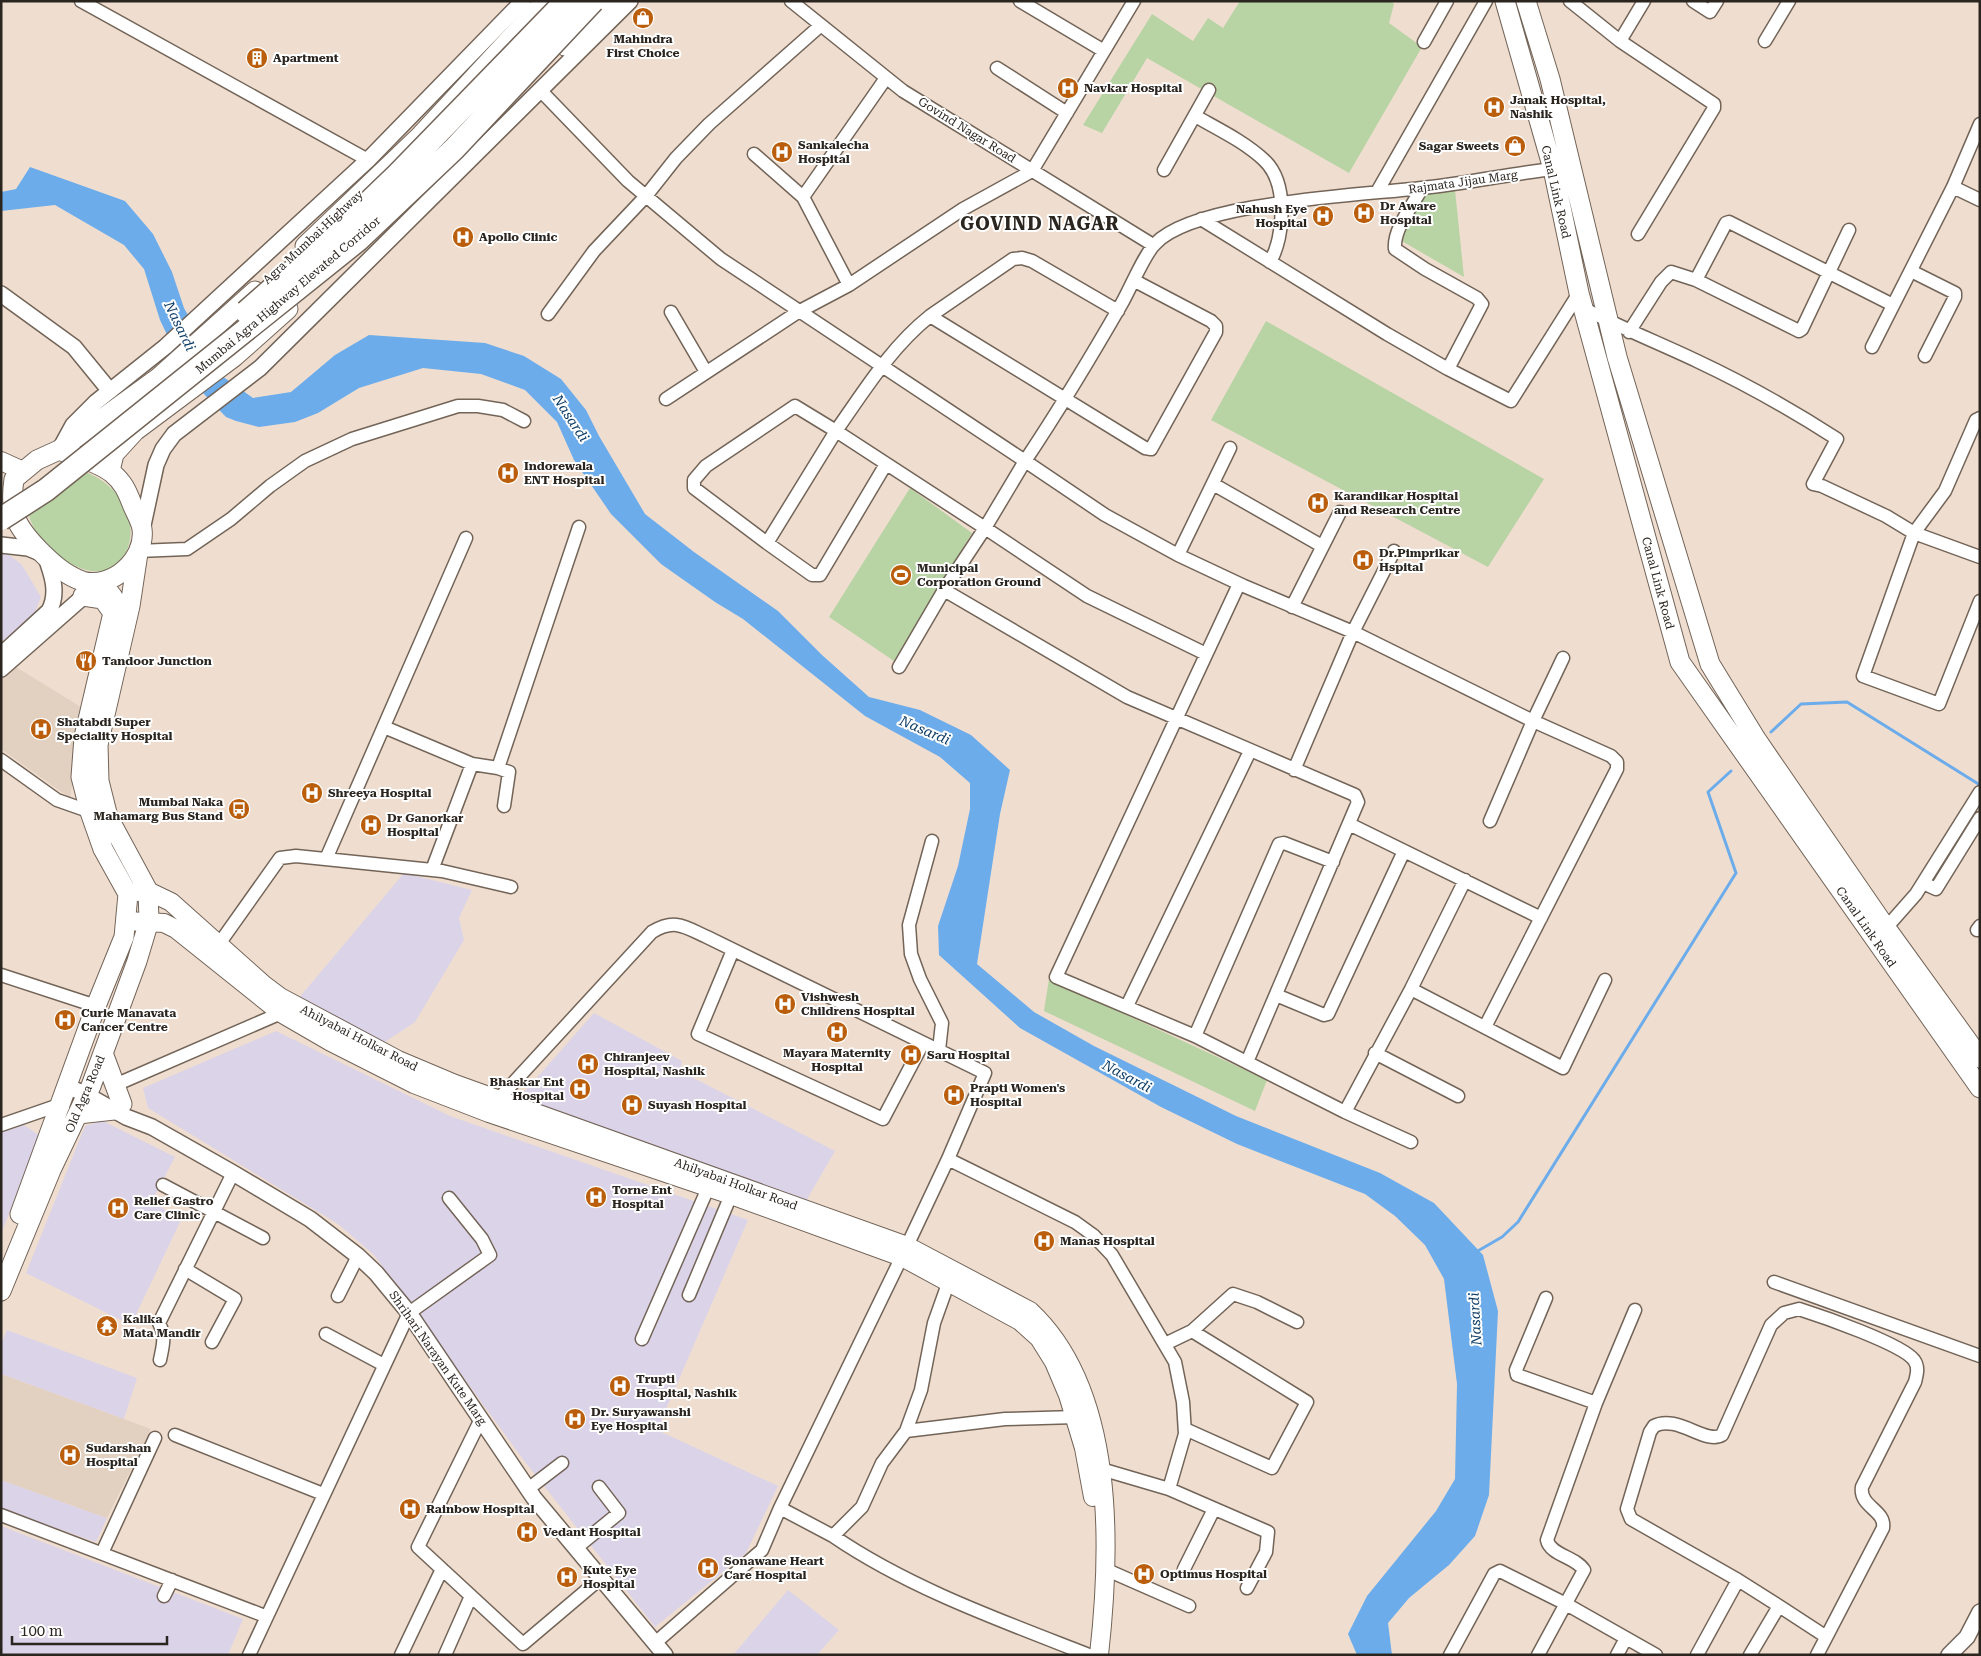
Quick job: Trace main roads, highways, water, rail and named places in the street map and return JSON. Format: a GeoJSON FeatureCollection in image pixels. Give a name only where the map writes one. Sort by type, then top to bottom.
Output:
{"type":"FeatureCollection","features":[{"type":"Feature","properties":{"kind":"highway","name":"Mumbai Agra Highway Elevated Corridor"},"geometry":{"type":"LineString","coordinates":[[9,487],[50,474],[227,328],[345,225],[452,120],[568,1]]}},
{"type":"Feature","properties":{"kind":"highway","name":"Mumbai Agra Highway Elevated Corridor"},"geometry":{"type":"LineString","coordinates":[[10,525],[54,484],[358,240],[454,149],[591,12]]}},
{"type":"Feature","properties":{"kind":"main road","name":"Agra Mumbai Highway"},"geometry":{"type":"LineString","coordinates":[[9,487],[38,460],[59,450],[162,375],[317,236],[421,135],[544,1]]}},
{"type":"Feature","properties":{"kind":"main road"},"geometry":{"type":"LineString","coordinates":[[568,1],[591,12]]}},
{"type":"Feature","properties":{"kind":"main road"},"geometry":{"type":"LineString","coordinates":[[110,472],[114,454],[135,431],[234,357],[462,152],[591,12],[611,1]]}},
{"type":"Feature","properties":{"kind":"main road","name":"Canal Link Road"},"geometry":{"type":"LineString","coordinates":[[1505,1],[1552,169],[1581,301],[1680,662],[1980,1088]]}},
{"type":"Feature","properties":{"kind":"main road","name":"Canal Link Road"},"geometry":{"type":"LineString","coordinates":[[1526,1],[1550,80],[1608,321],[1710,664],[1756,739],[1886,928],[1980,1058]]}},
{"type":"Feature","properties":{"kind":"main road"},"geometry":{"type":"LineString","coordinates":[[59,450],[110,472],[124,485],[142,530],[126,630],[98,745],[99,781],[108,817],[148,891],[128,894],[103,849],[80,776],[84,737],[113,613],[113,598],[101,582]]}},
{"type":"Feature","properties":{"kind":"main road"},"geometry":{"type":"LineString","coordinates":[[1,461],[9,487],[10,525],[66,574],[84,582],[101,582],[123,572],[138,551]]}},
{"type":"Feature","properties":{"kind":"main road"},"geometry":{"type":"LineString","coordinates":[[83,596],[103,599],[113,613]]}},
{"type":"Feature","properties":{"kind":"main road"},"geometry":{"type":"LineString","coordinates":[[1702,693],[1723,684]]}},
{"type":"Feature","properties":{"kind":"main road","name":"Old Agra Road"},"geometry":{"type":"LineString","coordinates":[[1,1291],[51,1170],[89,1090],[137,961],[149,921],[148,891]]}},
{"type":"Feature","properties":{"kind":"main road","name":"Ahilyabai Holkar Road"},"geometry":{"type":"LineString","coordinates":[[148,891],[171,902],[214,950],[281,1013],[331,1042],[414,1084],[493,1106],[904,1252],[1014,1300],[1030,1311],[1045,1325],[1066,1355],[1078,1379],[1101,1469],[1106,1513],[1107,1570],[1099,1655]]}},
{"type":"Feature","properties":{"kind":"main road","name":"Old Agra Road"},"geometry":{"type":"LineString","coordinates":[[1,1261],[125,929],[128,894]]}},
{"type":"Feature","properties":{"kind":"main road","name":"Ahilyabai Holkar Road"},"geometry":{"type":"LineString","coordinates":[[125,929],[149,921],[164,923],[214,950],[280,997],[398,1060],[493,1106],[708,1188],[904,1252],[948,1281],[1020,1321],[1039,1338],[1054,1362],[1076,1417],[1084,1448],[1095,1512],[1097,1563],[1094,1615],[1088,1655]]}},
{"type":"Feature","properties":{"kind":"main road"},"geometry":{"type":"LineString","coordinates":[[78,1114],[118,1107],[115,1086],[103,1052]]}},
{"type":"Feature","properties":{"kind":"water","name":"Nasardi"},"geometry":{"type":"Polygon","coordinates":[[[30,167],[125,201],[153,234],[172,272],[184,308],[222,376],[253,398],[291,392],[335,355],[369,335],[485,343],[524,356],[561,379],[586,410],[599,436],[645,514],[694,552],[778,611],[822,655],[869,697],[920,710],[971,735],[1010,770],[1000,814],[977,964],[1034,1012],[1094,1046],[1236,1116],[1380,1173],[1434,1203],[1483,1255],[1498,1311],[1489,1495],[1475,1536],[1449,1565],[1409,1598],[1388,1623],[1392,1655],[1357,1655],[1348,1634],[1367,1596],[1436,1511],[1455,1479],[1457,1384],[1444,1279],[1425,1245],[1395,1216],[1365,1194],[1237,1144],[1161,1107],[1020,1028],[939,955],[938,926],[958,866],[970,809],[970,783],[940,757],[865,716],[743,619],[661,564],[611,514],[574,460],[557,422],[525,390],[481,374],[423,368],[359,388],[318,413],[295,422],[259,427],[226,417],[203,393],[180,362],[160,320],[144,269],[124,245],[55,205],[1,211],[1,192],[16,189],[30,167]]]}},
{"type":"Feature","properties":{"kind":"waterway"},"geometry":{"type":"LineString","coordinates":[[1771,732],[1801,704],[1847,702],[1980,785]]}},
{"type":"Feature","properties":{"kind":"waterway"},"geometry":{"type":"LineString","coordinates":[[1476,1252],[1502,1237],[1518,1222],[1736,873],[1708,792],[1731,771]]}},
{"type":"Feature","properties":{"kind":"place","name":"Mahindra First Choice"},"geometry":{"type":"Point","coordinates":[643,18]}},
{"type":"Feature","properties":{"kind":"place","name":"Apartment"},"geometry":{"type":"Point","coordinates":[257,58]}},
{"type":"Feature","properties":{"kind":"place","name":"Navkar Hospital"},"geometry":{"type":"Point","coordinates":[1068,88]}},
{"type":"Feature","properties":{"kind":"place","name":"Janak Hospital, Nashik"},"geometry":{"type":"Point","coordinates":[1494,107]}},
{"type":"Feature","properties":{"kind":"place","name":"Sagar Sweets"},"geometry":{"type":"Point","coordinates":[1515,146]}},
{"type":"Feature","properties":{"kind":"place","name":"Sankalecha Hospital"},"geometry":{"type":"Point","coordinates":[782,152]}},
{"type":"Feature","properties":{"kind":"place","name":"Dr Aware Hospital"},"geometry":{"type":"Point","coordinates":[1364,213]}},
{"type":"Feature","properties":{"kind":"place","name":"Nahush Eye Hospital"},"geometry":{"type":"Point","coordinates":[1323,216]}},
{"type":"Feature","properties":{"kind":"place","name":"Apollo Clinic"},"geometry":{"type":"Point","coordinates":[463,237]}},
{"type":"Feature","properties":{"kind":"place","name":"Indorewala ENT Hospital"},"geometry":{"type":"Point","coordinates":[508,473]}},
{"type":"Feature","properties":{"kind":"place","name":"Karandikar Hospital and Research Centre"},"geometry":{"type":"Point","coordinates":[1318,503]}},
{"type":"Feature","properties":{"kind":"place","name":"Dr.Pimprikar Hspital"},"geometry":{"type":"Point","coordinates":[1363,560]}},
{"type":"Feature","properties":{"kind":"place","name":"Municipal Corporation Ground"},"geometry":{"type":"Point","coordinates":[901,575]}},
{"type":"Feature","properties":{"kind":"place","name":"Tandoor Junction"},"geometry":{"type":"Point","coordinates":[86,661]}},
{"type":"Feature","properties":{"kind":"place","name":"Shatabdi Super Speciality Hospital"},"geometry":{"type":"Point","coordinates":[41,729]}},
{"type":"Feature","properties":{"kind":"place","name":"Shreeya Hospital"},"geometry":{"type":"Point","coordinates":[312,793]}},
{"type":"Feature","properties":{"kind":"place","name":"Mumbai Naka Mahamarg Bus Stand"},"geometry":{"type":"Point","coordinates":[239,809]}},
{"type":"Feature","properties":{"kind":"place","name":"Dr Ganorkar Hospital"},"geometry":{"type":"Point","coordinates":[371,825]}},
{"type":"Feature","properties":{"kind":"place","name":"Vishwesh Childrens Hospital"},"geometry":{"type":"Point","coordinates":[785,1004]}},
{"type":"Feature","properties":{"kind":"place","name":"Curie Manavata Cancer Centre"},"geometry":{"type":"Point","coordinates":[65,1020]}},
{"type":"Feature","properties":{"kind":"place","name":"Mayara Maternity Hospital"},"geometry":{"type":"Point","coordinates":[837,1032]}},
{"type":"Feature","properties":{"kind":"place","name":"Saru Hospital"},"geometry":{"type":"Point","coordinates":[911,1055]}},
{"type":"Feature","properties":{"kind":"place","name":"Chiranjeev Hospital, Nashik"},"geometry":{"type":"Point","coordinates":[588,1064]}},
{"type":"Feature","properties":{"kind":"place","name":"Bhaskar Ent Hospital"},"geometry":{"type":"Point","coordinates":[580,1089]}},
{"type":"Feature","properties":{"kind":"place","name":"Prapti Women's Hospital"},"geometry":{"type":"Point","coordinates":[954,1095]}},
{"type":"Feature","properties":{"kind":"place","name":"Suyash Hospital"},"geometry":{"type":"Point","coordinates":[632,1105]}},
{"type":"Feature","properties":{"kind":"place","name":"Torne Ent Hospital"},"geometry":{"type":"Point","coordinates":[596,1197]}},
{"type":"Feature","properties":{"kind":"place","name":"Relief Gastro Care Clinic"},"geometry":{"type":"Point","coordinates":[118,1208]}},
{"type":"Feature","properties":{"kind":"place","name":"Manas Hospital"},"geometry":{"type":"Point","coordinates":[1044,1241]}},
{"type":"Feature","properties":{"kind":"place","name":"Kalika Mata Mandir"},"geometry":{"type":"Point","coordinates":[107,1326]}},
{"type":"Feature","properties":{"kind":"place","name":"Trupti Hospital, Nashik"},"geometry":{"type":"Point","coordinates":[620,1386]}},
{"type":"Feature","properties":{"kind":"place","name":"Dr. Suryawanshi Eye Hospital"},"geometry":{"type":"Point","coordinates":[575,1419]}},
{"type":"Feature","properties":{"kind":"place","name":"Sudarshan Hospital"},"geometry":{"type":"Point","coordinates":[70,1455]}},
{"type":"Feature","properties":{"kind":"place","name":"Rainbow Hospital"},"geometry":{"type":"Point","coordinates":[410,1509]}},
{"type":"Feature","properties":{"kind":"place","name":"Vedant Hospital"},"geometry":{"type":"Point","coordinates":[527,1532]}},
{"type":"Feature","properties":{"kind":"place","name":"Sonawane Heart Care Hospital"},"geometry":{"type":"Point","coordinates":[708,1568]}},
{"type":"Feature","properties":{"kind":"place","name":"Optimus Hospital"},"geometry":{"type":"Point","coordinates":[1144,1574]}},
{"type":"Feature","properties":{"kind":"place","name":"Kute Eye Hospital"},"geometry":{"type":"Point","coordinates":[567,1577]}},
{"type":"Feature","properties":{"kind":"district","name":"GOVIND NAGAR"},"geometry":{"type":"Point","coordinates":[1040,223]}}]}
